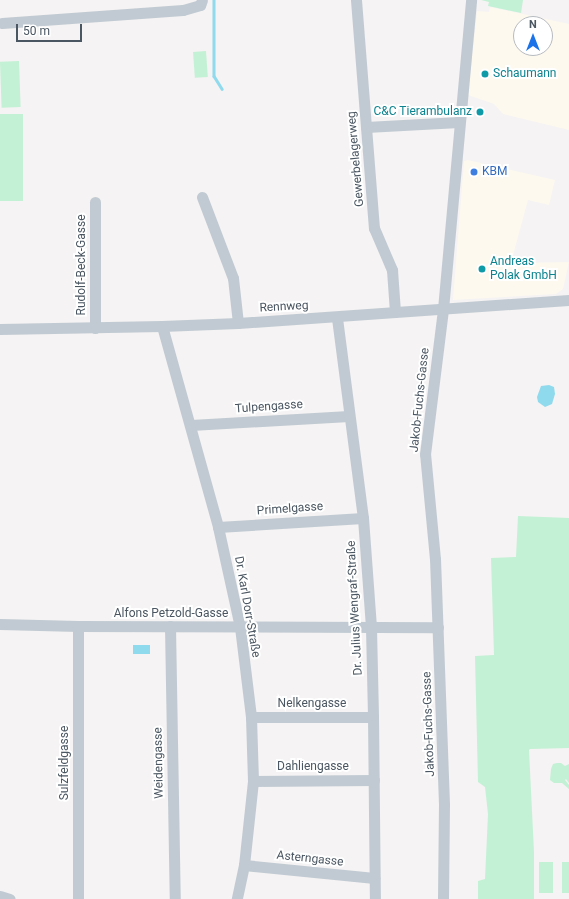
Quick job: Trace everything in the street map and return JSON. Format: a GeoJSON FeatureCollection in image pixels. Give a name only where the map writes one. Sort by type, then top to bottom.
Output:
{"type":"FeatureCollection","features":[{"type":"Feature","properties":{"kind":"street"},"geometry":{"type":"LineString","coordinates":[[2,23],[183,10],[200,5],[202,0]]}},
{"type":"Feature","properties":{"kind":"street","name":"Gewerbelagerweg"},"geometry":{"type":"LineString","coordinates":[[356,0],[374,228],[392,270],[395,312]]}},
{"type":"Feature","properties":{"kind":"street","name":"Jakob-Fuchs-Gasse"},"geometry":{"type":"LineString","coordinates":[[443,899],[444,804],[436,559],[425,454],[443,309],[471,0]]}},
{"type":"Feature","properties":{"kind":"street"},"geometry":{"type":"LineString","coordinates":[[366,127],[459,122]]}},
{"type":"Feature","properties":{"kind":"street"},"geometry":{"type":"LineString","coordinates":[[202,197],[233,278],[238,323]]}},
{"type":"Feature","properties":{"kind":"street","name":"Rudolf-Beck-Gasse"},"geometry":{"type":"LineString","coordinates":[[95,202],[95,328]]}},
{"type":"Feature","properties":{"kind":"street"},"geometry":{"type":"LineString","coordinates":[[568,300],[569,289]]}},
{"type":"Feature","properties":{"kind":"street","name":"Rennweg"},"geometry":{"type":"LineString","coordinates":[[0,329],[162,326],[337,318],[395,312],[568,300]]}},
{"type":"Feature","properties":{"kind":"street","name":"Dr. Julius Wengraf-Straße"},"geometry":{"type":"LineString","coordinates":[[337,318],[363,518],[371,628],[374,717],[375,899]]}},
{"type":"Feature","properties":{"kind":"street","name":"Dr. Karl Dorr-Straße"},"geometry":{"type":"LineString","coordinates":[[162,326],[191,425],[218,527],[240,627],[251,717],[253,781],[244,864],[237,899]]}},
{"type":"Feature","properties":{"kind":"street","name":"Tulpengasse"},"geometry":{"type":"LineString","coordinates":[[191,425],[349,416]]}},
{"type":"Feature","properties":{"kind":"street","name":"Primelgasse"},"geometry":{"type":"LineString","coordinates":[[218,527],[363,518]]}},
{"type":"Feature","properties":{"kind":"street","name":"Alfons Petzold-Gasse"},"geometry":{"type":"LineString","coordinates":[[0,624],[78,626],[438,627]]}},
{"type":"Feature","properties":{"kind":"street","name":"Sulzfeldgasse"},"geometry":{"type":"LineString","coordinates":[[78,626],[78,899]]}},
{"type":"Feature","properties":{"kind":"street","name":"Weidengasse"},"geometry":{"type":"LineString","coordinates":[[170,626],[175,899]]}},
{"type":"Feature","properties":{"kind":"street","name":"Nelkengasse"},"geometry":{"type":"LineString","coordinates":[[251,717],[374,717]]}},
{"type":"Feature","properties":{"kind":"street","name":"Dahliengasse"},"geometry":{"type":"LineString","coordinates":[[253,781],[374,780]]}},
{"type":"Feature","properties":{"kind":"street","name":"Asterngasse"},"geometry":{"type":"LineString","coordinates":[[244,864],[374,878]]}},
{"type":"Feature","properties":{"kind":"street"},"geometry":{"type":"LineString","coordinates":[[0,896],[10,899]]}},
{"type":"Feature","properties":{"kind":"shaded area"},"geometry":{"type":"Polygon","coordinates":[[[490,7],[532,16],[513,16],[513,56],[553,56],[553,21],[569,24],[569,130],[503,114],[494,104],[468,95],[477,11],[489,12],[490,7]]]}},
{"type":"Feature","properties":{"kind":"shaded area"},"geometry":{"type":"Polygon","coordinates":[[[468,160],[555,180],[549,205],[528,200],[511,263],[569,262],[563,289],[556,294],[453,300],[464,161],[468,160]]]}},
{"type":"Feature","properties":{"kind":"green space"},"geometry":{"type":"Polygon","coordinates":[[[481,0],[523,0],[521,13],[488,6],[489,2],[481,0]]]}},
{"type":"Feature","properties":{"kind":"green space"},"geometry":{"type":"Polygon","coordinates":[[[206,51],[208,77],[195,78],[193,52],[206,51]]]}},
{"type":"Feature","properties":{"kind":"green space"},"geometry":{"type":"Polygon","coordinates":[[[19,61],[21,107],[2,108],[0,62],[19,61]]]}},
{"type":"Feature","properties":{"kind":"green space"},"geometry":{"type":"Polygon","coordinates":[[[0,114],[23,114],[23,201],[0,201],[0,114]]]}},
{"type":"Feature","properties":{"kind":"green space"},"geometry":{"type":"Polygon","coordinates":[[[518,516],[569,518],[569,748],[529,750],[534,852],[534,899],[478,899],[478,881],[485,879],[488,814],[485,787],[478,782],[475,656],[494,655],[491,558],[516,557],[518,516]]]}},
{"type":"Feature","properties":{"kind":"green space"},"geometry":{"type":"Polygon","coordinates":[[[561,763],[565,766],[569,764],[569,783],[566,779],[565,780],[569,785],[569,789],[562,783],[554,783],[550,780],[553,764],[561,763]]]}},
{"type":"Feature","properties":{"kind":"green space"},"geometry":{"type":"Polygon","coordinates":[[[539,862],[553,862],[553,893],[539,893],[539,862]]]}},
{"type":"Feature","properties":{"kind":"green space"},"geometry":{"type":"Polygon","coordinates":[[[562,862],[569,862],[569,893],[562,893],[562,862]]]}},
{"type":"Feature","properties":{"kind":"water"},"geometry":{"type":"Polygon","coordinates":[[[549,385],[554,387],[555,394],[552,404],[545,407],[538,402],[537,397],[541,386],[549,385]]]}},
{"type":"Feature","properties":{"kind":"water"},"geometry":{"type":"Polygon","coordinates":[[[133,645],[150,645],[150,654],[133,654],[133,645]]]}},
{"type":"Feature","properties":{"kind":"waterway"},"geometry":{"type":"LineString","coordinates":[[214,0],[214,76],[222,89]]}},
{"type":"Feature","properties":{"kind":"place","name":"Schaumann"},"geometry":{"type":"Point","coordinates":[485,74]}},
{"type":"Feature","properties":{"kind":"place","name":"C&C Tierambulanz"},"geometry":{"type":"Point","coordinates":[480,112]}},
{"type":"Feature","properties":{"kind":"place","name":"KBM"},"geometry":{"type":"Point","coordinates":[474,172]}},
{"type":"Feature","properties":{"kind":"place","name":"Andreas Polak GmbH"},"geometry":{"type":"Point","coordinates":[482,269]}}]}
